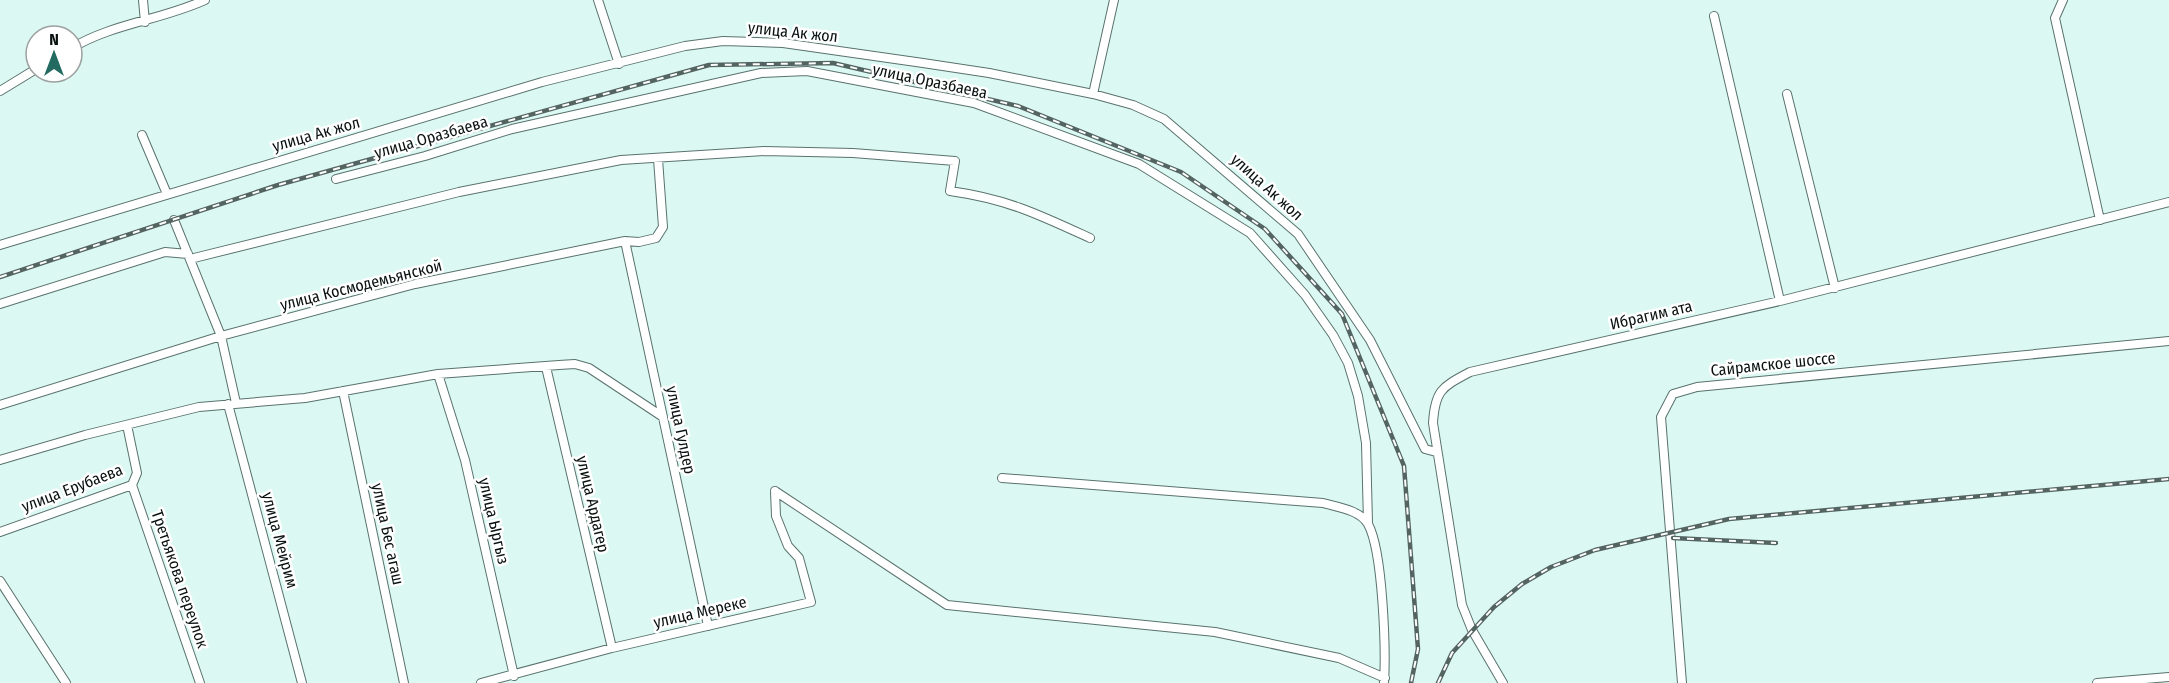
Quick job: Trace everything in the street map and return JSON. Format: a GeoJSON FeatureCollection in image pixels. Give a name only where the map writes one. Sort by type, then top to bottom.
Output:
{"type":"FeatureCollection","features":[{"type":"Feature","properties":{"kind":"street"},"geometry":{"type":"LineString","coordinates":[[144,0],[145,22]]}},
{"type":"Feature","properties":{"kind":"street"},"geometry":{"type":"LineString","coordinates":[[84,41],[92,36],[175,14],[205,0]]}},
{"type":"Feature","properties":{"kind":"street"},"geometry":{"type":"LineString","coordinates":[[598,0],[619,64]]}},
{"type":"Feature","properties":{"kind":"street"},"geometry":{"type":"LineString","coordinates":[[1093,94],[1114,0]]}},
{"type":"Feature","properties":{"kind":"street"},"geometry":{"type":"LineString","coordinates":[[2063,0],[2055,18],[2100,220]]}},
{"type":"Feature","properties":{"kind":"street"},"geometry":{"type":"LineString","coordinates":[[1714,16],[1780,301]]}},
{"type":"Feature","properties":{"kind":"street","name":"улица Ак жол"},"geometry":{"type":"LineString","coordinates":[[0,245],[542,82],[685,46],[723,41],[783,43],[989,73],[1093,94],[1133,105],[1164,119],[1298,234],[1370,340],[1425,449],[1436,453]]}},
{"type":"Feature","properties":{"kind":"street","name":"улица Оразбаева"},"geometry":{"type":"LineString","coordinates":[[336,179],[425,156],[512,129],[762,73],[807,71],[974,103],[1139,165],[1250,233],[1305,295],[1333,335],[1348,363],[1358,396],[1366,443],[1368,524],[1376,552],[1384,620],[1384,681]]}},
{"type":"Feature","properties":{"kind":"street"},"geometry":{"type":"LineString","coordinates":[[0,91],[24,76]]}},
{"type":"Feature","properties":{"kind":"street"},"geometry":{"type":"LineString","coordinates":[[1787,94],[1835,288]]}},
{"type":"Feature","properties":{"kind":"street"},"geometry":{"type":"LineString","coordinates":[[142,135],[167,194]]}},
{"type":"Feature","properties":{"kind":"street"},"geometry":{"type":"LineString","coordinates":[[0,304],[165,252],[189,256],[459,192],[621,160],[764,151],[853,153],[955,161],[950,191],[987,196],[1020,205],[1090,238]]}},
{"type":"Feature","properties":{"kind":"street","name":"улица Космодемьянской"},"geometry":{"type":"LineString","coordinates":[[0,405],[221,336],[415,284],[625,241],[639,242],[656,238],[663,227],[658,159]]}},
{"type":"Feature","properties":{"kind":"street","name":"Ибрагим ата"},"geometry":{"type":"LineString","coordinates":[[1503,683],[1472,630],[1462,605],[1436,453],[1434,403],[1442,388],[1470,372],[1835,288],[2169,202]]}},
{"type":"Feature","properties":{"kind":"street","name":"улица Мейрим"},"geometry":{"type":"LineString","coordinates":[[174,220],[221,336],[232,403],[302,683]]}},
{"type":"Feature","properties":{"kind":"street","name":"улица Гулдер"},"geometry":{"type":"LineString","coordinates":[[625,241],[708,626]]}},
{"type":"Feature","properties":{"kind":"street","name":"Сайрамское шоссе"},"geometry":{"type":"LineString","coordinates":[[1682,683],[1661,417],[1672,394],[1697,387],[2169,341]]}},
{"type":"Feature","properties":{"kind":"street"},"geometry":{"type":"LineString","coordinates":[[0,460],[127,424],[199,407],[305,398],[438,374],[575,364],[589,368],[663,417]]}},
{"type":"Feature","properties":{"kind":"street","name":"улица Ардагер"},"geometry":{"type":"LineString","coordinates":[[546,367],[612,648]]}},
{"type":"Feature","properties":{"kind":"street","name":"улица Ыргыз"},"geometry":{"type":"LineString","coordinates":[[438,374],[465,460],[514,676]]}},
{"type":"Feature","properties":{"kind":"street","name":"улица Бес агаш"},"geometry":{"type":"LineString","coordinates":[[343,391],[404,683]]}},
{"type":"Feature","properties":{"kind":"street","name":"улица Ерубаева"},"geometry":{"type":"LineString","coordinates":[[0,531],[132,485],[137,473],[127,424]]}},
{"type":"Feature","properties":{"kind":"street"},"geometry":{"type":"LineString","coordinates":[[1002,478],[1323,503],[1354,512],[1368,524]]}},
{"type":"Feature","properties":{"kind":"street","name":"Третьякова переулок"},"geometry":{"type":"LineString","coordinates":[[132,485],[200,683]]}},
{"type":"Feature","properties":{"kind":"street","name":"улица Мереке"},"geometry":{"type":"LineString","coordinates":[[481,683],[612,648],[811,602],[799,558],[788,546],[776,516],[775,491],[947,605],[1215,632],[1339,658],[1384,681]]}},
{"type":"Feature","properties":{"kind":"street"},"geometry":{"type":"LineString","coordinates":[[0,581],[66,683]]}},
{"type":"Feature","properties":{"kind":"street"},"geometry":{"type":"LineString","coordinates":[[2097,683],[2169,677]]}},
{"type":"Feature","properties":{"kind":"railway"},"geometry":{"type":"LineString","coordinates":[[0,277],[278,185],[709,65],[833,63],[1018,106],[1181,172],[1265,229],[1342,314],[1404,466],[1418,649],[1411,683]]}},
{"type":"Feature","properties":{"kind":"railway"},"geometry":{"type":"LineString","coordinates":[[1438,683],[1452,653],[1494,607],[1522,584],[1551,567],[1595,550],[1729,519],[2169,479]]}},
{"type":"Feature","properties":{"kind":"railway"},"geometry":{"type":"LineString","coordinates":[[1673,538],[1776,543]]}}]}
